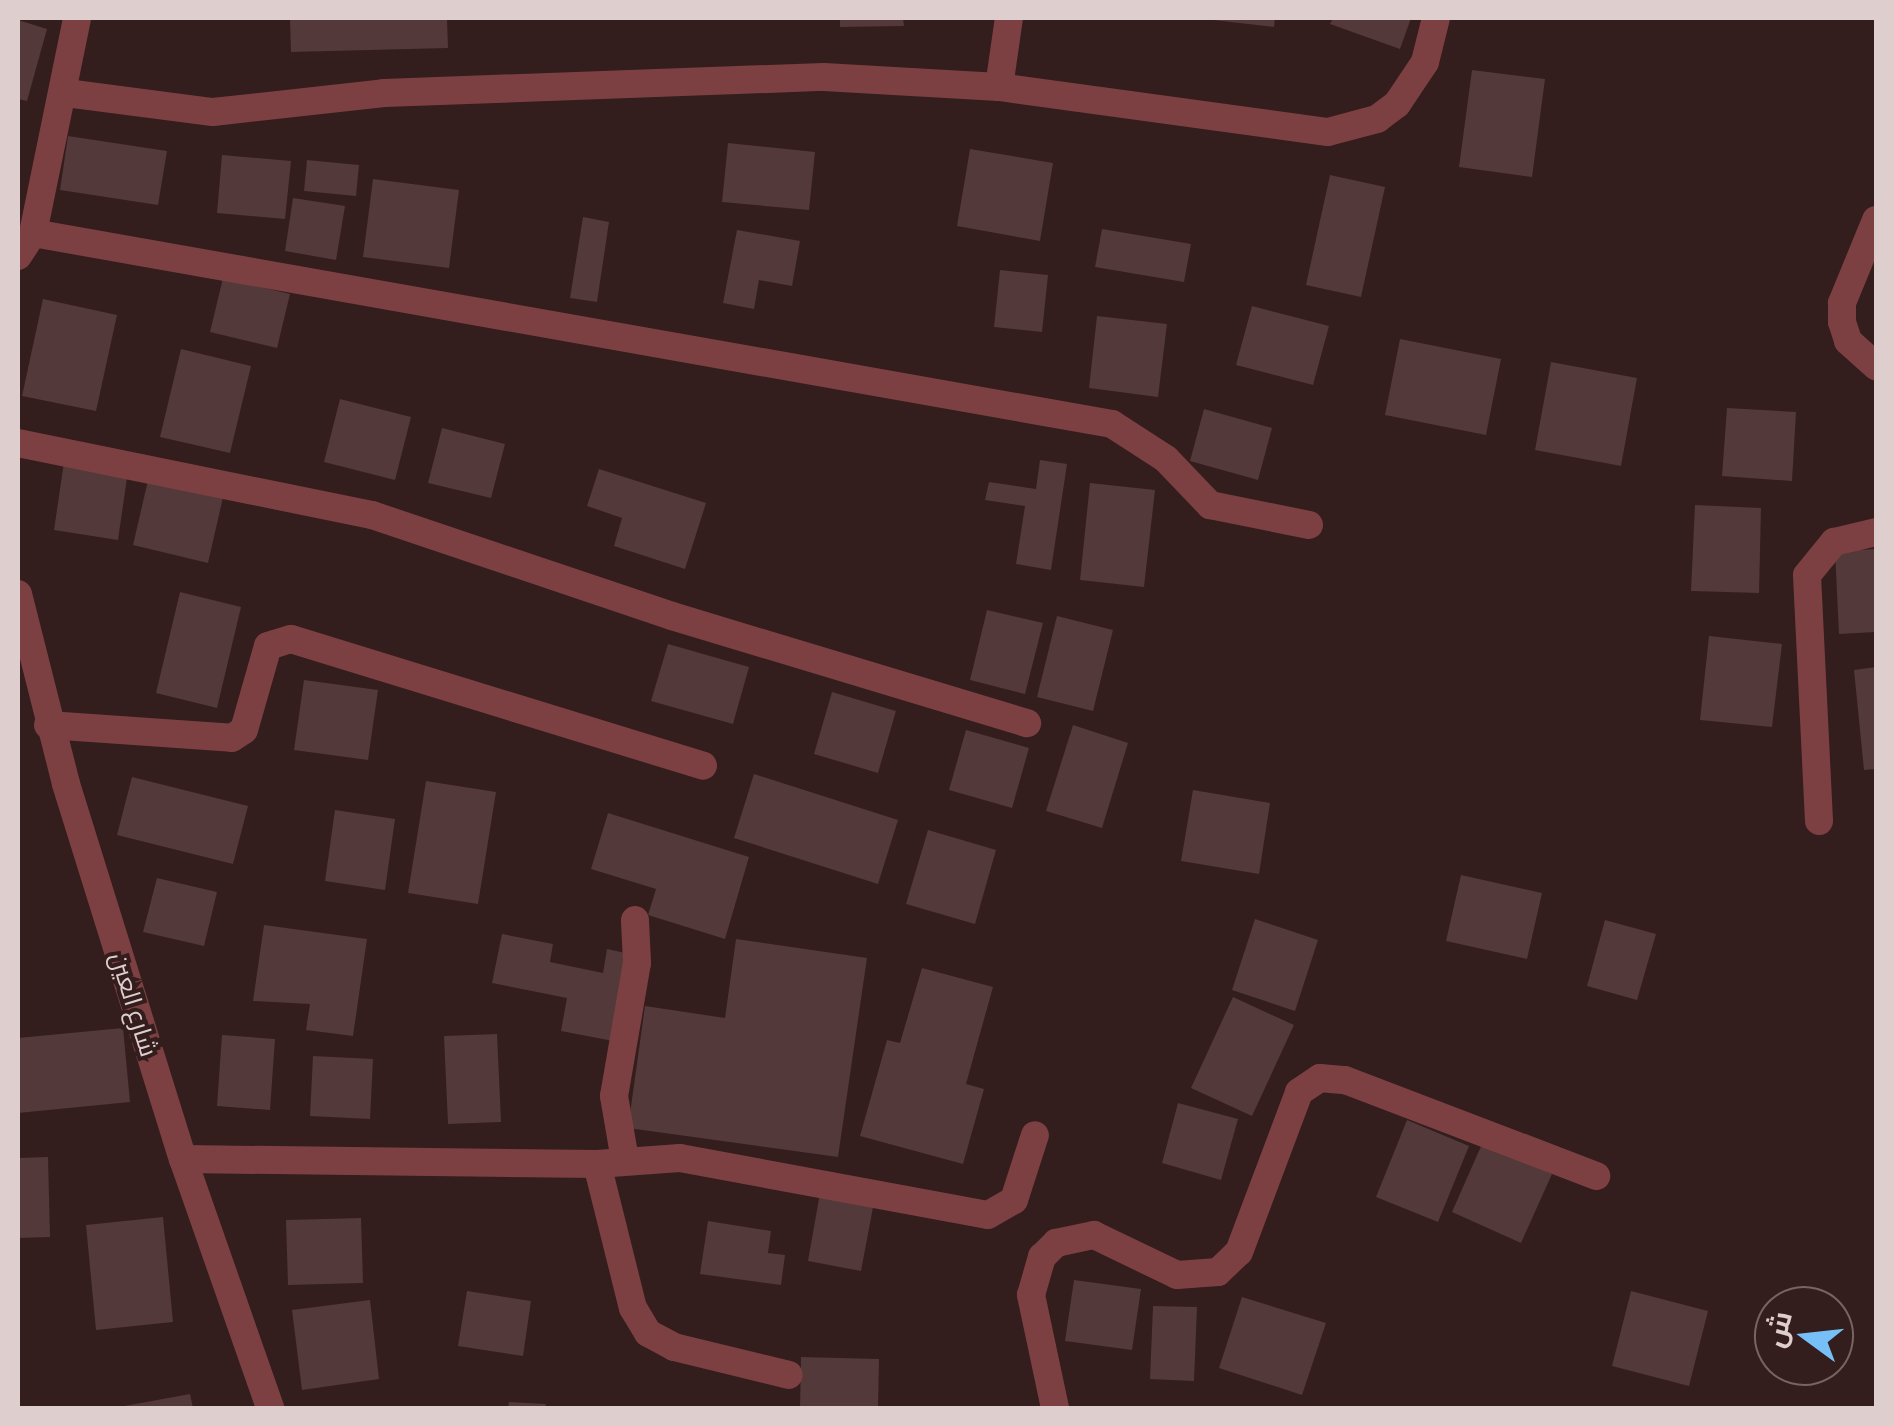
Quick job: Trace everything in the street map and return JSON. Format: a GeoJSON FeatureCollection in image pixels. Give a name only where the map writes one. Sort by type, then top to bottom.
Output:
{"type":"FeatureCollection","features":[{"type":"Feature","properties":{"kind":"street"},"geometry":{"type":"LineString","coordinates":[[77,18],[66,93],[25,244],[1112,424],[1166,458],[1210,506],[1309,526]]}},
{"type":"Feature","properties":{"kind":"street"},"geometry":{"type":"LineString","coordinates":[[1000,87],[1009,18]]}},
{"type":"Feature","properties":{"kind":"street"},"geometry":{"type":"LineString","coordinates":[[66,93],[213,112],[330,96],[598,82],[824,77],[1000,87],[1328,132],[1353,128],[1397,104],[1425,62],[1436,18]]}},
{"type":"Feature","properties":{"kind":"street"},"geometry":{"type":"LineString","coordinates":[[1876,220],[1842,303],[1842,322],[1860,356],[1876,366]]}},
{"type":"Feature","properties":{"kind":"street"},"geometry":{"type":"LineString","coordinates":[[18,443],[372,515],[690,621],[1028,724]]}},
{"type":"Feature","properties":{"kind":"street"},"geometry":{"type":"LineString","coordinates":[[1819,820],[1807,575],[1822,550],[1876,532]]}},
{"type":"Feature","properties":{"kind":"street","name":"شارع العين"},"geometry":{"type":"LineString","coordinates":[[18,594],[48,725],[184,1159],[270,1408]]}},
{"type":"Feature","properties":{"kind":"street"},"geometry":{"type":"LineString","coordinates":[[48,725],[232,738],[244,730],[268,646],[291,639],[703,766]]}},
{"type":"Feature","properties":{"kind":"street"},"geometry":{"type":"LineString","coordinates":[[634,920],[638,963],[614,1096],[611,1162],[634,1308],[648,1333],[674,1347],[789,1375]]}},
{"type":"Feature","properties":{"kind":"street"},"geometry":{"type":"LineString","coordinates":[[1054,1408],[1031,1295],[1042,1258],[1056,1244],[1094,1235],[1177,1275],[1218,1272],[1239,1252],[1299,1092],[1320,1078],[1346,1080],[1596,1176]]}},
{"type":"Feature","properties":{"kind":"street"},"geometry":{"type":"LineString","coordinates":[[184,1159],[708,1160],[988,1215],[1014,1200],[1036,1135]]}},
{"type":"Feature","properties":{"kind":"building"},"geometry":{"type":"Polygon","coordinates":[[[290,18],[447,18],[448,48],[291,52],[290,18]]]}},
{"type":"Feature","properties":{"kind":"building"},"geometry":{"type":"Polygon","coordinates":[[[840,18],[903,18],[904,26],[840,27],[840,18]]]}},
{"type":"Feature","properties":{"kind":"building"},"geometry":{"type":"Polygon","coordinates":[[[1196,18],[1275,18],[1274,27],[1196,18]]]}},
{"type":"Feature","properties":{"kind":"building"},"geometry":{"type":"Polygon","coordinates":[[[1333,18],[1411,18],[1400,49],[1330,24],[1333,18]]]}},
{"type":"Feature","properties":{"kind":"building"},"geometry":{"type":"Polygon","coordinates":[[[18,20],[47,29],[27,101],[18,99],[18,20]]]}},
{"type":"Feature","properties":{"kind":"building"},"geometry":{"type":"Polygon","coordinates":[[[1472,70],[1545,79],[1532,177],[1459,167],[1472,70]]]}},
{"type":"Feature","properties":{"kind":"building"},"geometry":{"type":"Polygon","coordinates":[[[68,136],[167,151],[158,205],[60,190],[68,136]]]}},
{"type":"Feature","properties":{"kind":"building"},"geometry":{"type":"Polygon","coordinates":[[[728,143],[815,152],[809,210],[722,202],[728,143]]]}},
{"type":"Feature","properties":{"kind":"building"},"geometry":{"type":"Polygon","coordinates":[[[970,149],[1053,163],[1040,241],[957,226],[970,149]]]}},
{"type":"Feature","properties":{"kind":"building"},"geometry":{"type":"Polygon","coordinates":[[[222,155],[291,161],[285,219],[217,213],[222,155]]]}},
{"type":"Feature","properties":{"kind":"building"},"geometry":{"type":"Polygon","coordinates":[[[307,160],[359,165],[356,196],[304,191],[307,160]]]}},
{"type":"Feature","properties":{"kind":"building"},"geometry":{"type":"Polygon","coordinates":[[[1330,175],[1385,187],[1361,297],[1306,285],[1330,175]]]}},
{"type":"Feature","properties":{"kind":"building"},"geometry":{"type":"Polygon","coordinates":[[[373,179],[459,190],[449,268],[363,257],[373,179]]]}},
{"type":"Feature","properties":{"kind":"building"},"geometry":{"type":"Polygon","coordinates":[[[293,198],[345,206],[336,260],[285,251],[293,198]]]}},
{"type":"Feature","properties":{"kind":"building"},"geometry":{"type":"Polygon","coordinates":[[[583,217],[609,222],[597,302],[570,298],[583,217]]]}},
{"type":"Feature","properties":{"kind":"building"},"geometry":{"type":"Polygon","coordinates":[[[1102,229],[1191,244],[1184,282],[1095,267],[1102,229]]]}},
{"type":"Feature","properties":{"kind":"building"},"geometry":{"type":"Polygon","coordinates":[[[737,230],[800,241],[792,286],[759,280],[754,309],[723,303],[737,230]]]}},
{"type":"Feature","properties":{"kind":"building"},"geometry":{"type":"Polygon","coordinates":[[[1000,270],[1048,275],[1042,332],[994,327],[1000,270]]]}},
{"type":"Feature","properties":{"kind":"building"},"geometry":{"type":"Polygon","coordinates":[[[223,278],[290,294],[277,348],[210,332],[223,278]]]}},
{"type":"Feature","properties":{"kind":"building"},"geometry":{"type":"Polygon","coordinates":[[[43,299],[117,315],[96,411],[22,396],[43,299]]]}},
{"type":"Feature","properties":{"kind":"building"},"geometry":{"type":"Polygon","coordinates":[[[1252,306],[1329,326],[1313,385],[1236,365],[1252,306]]]}},
{"type":"Feature","properties":{"kind":"building"},"geometry":{"type":"Polygon","coordinates":[[[1097,316],[1167,324],[1158,397],[1089,388],[1097,316]]]}},
{"type":"Feature","properties":{"kind":"building"},"geometry":{"type":"Polygon","coordinates":[[[1400,339],[1501,359],[1486,435],[1385,415],[1400,339]]]}},
{"type":"Feature","properties":{"kind":"building"},"geometry":{"type":"Polygon","coordinates":[[[181,349],[251,366],[230,453],[160,437],[181,349]]]}},
{"type":"Feature","properties":{"kind":"building"},"geometry":{"type":"Polygon","coordinates":[[[1551,362],[1637,378],[1621,466],[1535,450],[1551,362]]]}},
{"type":"Feature","properties":{"kind":"building"},"geometry":{"type":"Polygon","coordinates":[[[340,399],[411,417],[395,480],[324,462],[340,399]]]}},
{"type":"Feature","properties":{"kind":"building"},"geometry":{"type":"Polygon","coordinates":[[[1727,408],[1796,412],[1792,481],[1722,476],[1727,408]]]}},
{"type":"Feature","properties":{"kind":"building"},"geometry":{"type":"Polygon","coordinates":[[[1204,409],[1272,428],[1258,480],[1190,461],[1204,409]]]}},
{"type":"Feature","properties":{"kind":"building"},"geometry":{"type":"Polygon","coordinates":[[[442,428],[505,444],[491,498],[428,483],[442,428]]]}},
{"type":"Feature","properties":{"kind":"building"},"geometry":{"type":"Polygon","coordinates":[[[1040,460],[1067,464],[1051,570],[1016,564],[1025,506],[985,500],[989,482],[1036,489],[1040,460]]]}},
{"type":"Feature","properties":{"kind":"building"},"geometry":{"type":"Polygon","coordinates":[[[64,462],[128,471],[118,540],[54,530],[64,462]]]}},
{"type":"Feature","properties":{"kind":"building"},"geometry":{"type":"Polygon","coordinates":[[[599,469],[706,503],[685,569],[614,546],[622,518],[587,506],[599,469]]]}},
{"type":"Feature","properties":{"kind":"building"},"geometry":{"type":"Polygon","coordinates":[[[149,476],[224,493],[208,563],[133,545],[149,476]]]}},
{"type":"Feature","properties":{"kind":"building"},"geometry":{"type":"Polygon","coordinates":[[[1090,483],[1155,490],[1144,587],[1080,580],[1090,483]]]}},
{"type":"Feature","properties":{"kind":"building"},"geometry":{"type":"Polygon","coordinates":[[[1695,505],[1761,508],[1759,593],[1691,591],[1695,505]]]}},
{"type":"Feature","properties":{"kind":"building"},"geometry":{"type":"Polygon","coordinates":[[[1876,549],[1876,632],[1839,634],[1835,551],[1876,549]]]}},
{"type":"Feature","properties":{"kind":"building"},"geometry":{"type":"Polygon","coordinates":[[[180,592],[241,607],[217,708],[156,693],[180,592]]]}},
{"type":"Feature","properties":{"kind":"building"},"geometry":{"type":"Polygon","coordinates":[[[987,610],[1043,623],[1025,694],[970,680],[987,610]]]}},
{"type":"Feature","properties":{"kind":"building"},"geometry":{"type":"Polygon","coordinates":[[[1057,616],[1113,630],[1093,711],[1037,697],[1057,616]]]}},
{"type":"Feature","properties":{"kind":"building"},"geometry":{"type":"Polygon","coordinates":[[[1709,636],[1782,644],[1772,727],[1700,720],[1709,636]]]}},
{"type":"Feature","properties":{"kind":"building"},"geometry":{"type":"Polygon","coordinates":[[[668,644],[749,667],[733,724],[651,701],[668,644]]]}},
{"type":"Feature","properties":{"kind":"building"},"geometry":{"type":"Polygon","coordinates":[[[1876,667],[1876,769],[1864,770],[1854,670],[1876,667]]]}},
{"type":"Feature","properties":{"kind":"building"},"geometry":{"type":"Polygon","coordinates":[[[304,680],[378,690],[368,760],[294,750],[304,680]]]}},
{"type":"Feature","properties":{"kind":"building"},"geometry":{"type":"Polygon","coordinates":[[[832,692],[896,711],[878,773],[814,754],[832,692]]]}},
{"type":"Feature","properties":{"kind":"building"},"geometry":{"type":"Polygon","coordinates":[[[1073,725],[1128,743],[1102,828],[1046,811],[1073,725]]]}},
{"type":"Feature","properties":{"kind":"building"},"geometry":{"type":"Polygon","coordinates":[[[966,730],[1029,748],[1012,808],[949,790],[966,730]]]}},
{"type":"Feature","properties":{"kind":"building"},"geometry":{"type":"Polygon","coordinates":[[[754,774],[898,820],[878,884],[734,838],[754,774]]]}},
{"type":"Feature","properties":{"kind":"building"},"geometry":{"type":"Polygon","coordinates":[[[132,777],[248,806],[233,864],[117,835],[132,777]]]}},
{"type":"Feature","properties":{"kind":"building"},"geometry":{"type":"Polygon","coordinates":[[[426,781],[496,792],[478,904],[408,893],[426,781]]]}},
{"type":"Feature","properties":{"kind":"building"},"geometry":{"type":"Polygon","coordinates":[[[1193,790],[1270,803],[1259,874],[1181,861],[1193,790]]]}},
{"type":"Feature","properties":{"kind":"building"},"geometry":{"type":"Polygon","coordinates":[[[335,810],[395,819],[385,890],[325,881],[335,810]]]}},
{"type":"Feature","properties":{"kind":"building"},"geometry":{"type":"Polygon","coordinates":[[[608,813],[749,857],[725,939],[648,915],[656,889],[591,869],[608,813]]]}},
{"type":"Feature","properties":{"kind":"building"},"geometry":{"type":"Polygon","coordinates":[[[928,830],[996,850],[975,924],[906,904],[928,830]]]}},
{"type":"Feature","properties":{"kind":"building"},"geometry":{"type":"Polygon","coordinates":[[[1461,875],[1542,893],[1527,959],[1446,941],[1461,875]]]}},
{"type":"Feature","properties":{"kind":"building"},"geometry":{"type":"Polygon","coordinates":[[[157,878],[217,892],[204,946],[143,932],[157,878]]]}},
{"type":"Feature","properties":{"kind":"building"},"geometry":{"type":"Polygon","coordinates":[[[1255,919],[1318,940],[1295,1011],[1232,990],[1255,919]]]}},
{"type":"Feature","properties":{"kind":"building"},"geometry":{"type":"Polygon","coordinates":[[[1605,920],[1656,934],[1637,1000],[1587,986],[1605,920]]]}},
{"type":"Feature","properties":{"kind":"building"},"geometry":{"type":"Polygon","coordinates":[[[264,925],[367,939],[353,1036],[306,1030],[310,1004],[253,1001],[264,925]]]}},
{"type":"Feature","properties":{"kind":"building"},"geometry":{"type":"Polygon","coordinates":[[[502,934],[553,944],[550,962],[603,973],[607,949],[630,954],[613,1041],[561,1031],[567,998],[492,983],[502,934]]]}},
{"type":"Feature","properties":{"kind":"building"},"geometry":{"type":"Polygon","coordinates":[[[736,939],[867,958],[838,1157],[628,1128],[645,1006],[725,1018],[736,939]]]}},
{"type":"Feature","properties":{"kind":"building"},"geometry":{"type":"Polygon","coordinates":[[[922,968],[993,987],[966,1084],[984,1089],[963,1164],[860,1136],[887,1040],[900,1043],[922,968]]]}},
{"type":"Feature","properties":{"kind":"building"},"geometry":{"type":"Polygon","coordinates":[[[1233,997],[1294,1025],[1252,1116],[1191,1088],[1233,997]]]}},
{"type":"Feature","properties":{"kind":"building"},"geometry":{"type":"Polygon","coordinates":[[[123,1028],[130,1102],[18,1113],[18,1038],[123,1028]]]}},
{"type":"Feature","properties":{"kind":"building"},"geometry":{"type":"Polygon","coordinates":[[[497,1034],[501,1122],[448,1124],[444,1036],[497,1034]]]}},
{"type":"Feature","properties":{"kind":"building"},"geometry":{"type":"Polygon","coordinates":[[[222,1035],[275,1039],[270,1110],[217,1106],[222,1035]]]}},
{"type":"Feature","properties":{"kind":"building"},"geometry":{"type":"Polygon","coordinates":[[[313,1056],[373,1059],[370,1119],[310,1116],[313,1056]]]}},
{"type":"Feature","properties":{"kind":"building"},"geometry":{"type":"Polygon","coordinates":[[[1178,1103],[1238,1119],[1221,1180],[1162,1163],[1178,1103]]]}},
{"type":"Feature","properties":{"kind":"building"},"geometry":{"type":"Polygon","coordinates":[[[1407,1120],[1469,1146],[1438,1222],[1376,1197],[1407,1120]]]}},
{"type":"Feature","properties":{"kind":"building"},"geometry":{"type":"Polygon","coordinates":[[[1482,1144],[1552,1174],[1521,1243],[1452,1212],[1482,1144]]]}},
{"type":"Feature","properties":{"kind":"building"},"geometry":{"type":"Polygon","coordinates":[[[48,1157],[50,1237],[18,1238],[18,1158],[48,1157]]]}},
{"type":"Feature","properties":{"kind":"building"},"geometry":{"type":"Polygon","coordinates":[[[820,1193],[874,1202],[861,1271],[808,1261],[820,1193]]]}},
{"type":"Feature","properties":{"kind":"building"},"geometry":{"type":"Polygon","coordinates":[[[163,1217],[173,1322],[96,1330],[86,1225],[163,1217]]]}},
{"type":"Feature","properties":{"kind":"building"},"geometry":{"type":"Polygon","coordinates":[[[361,1218],[363,1283],[288,1285],[286,1220],[361,1218]]]}},
{"type":"Feature","properties":{"kind":"building"},"geometry":{"type":"Polygon","coordinates":[[[708,1221],[771,1231],[768,1253],[785,1255],[781,1285],[700,1274],[708,1221]]]}},
{"type":"Feature","properties":{"kind":"building"},"geometry":{"type":"Polygon","coordinates":[[[1074,1280],[1141,1289],[1132,1350],[1065,1341],[1074,1280]]]}},
{"type":"Feature","properties":{"kind":"building"},"geometry":{"type":"Polygon","coordinates":[[[467,1291],[531,1301],[523,1356],[458,1346],[467,1291]]]}},
{"type":"Feature","properties":{"kind":"building"},"geometry":{"type":"Polygon","coordinates":[[[1631,1291],[1708,1311],[1689,1386],[1612,1366],[1631,1291]]]}},
{"type":"Feature","properties":{"kind":"building"},"geometry":{"type":"Polygon","coordinates":[[[1242,1297],[1326,1323],[1302,1395],[1219,1368],[1242,1297]]]}},
{"type":"Feature","properties":{"kind":"building"},"geometry":{"type":"Polygon","coordinates":[[[370,1300],[379,1379],[302,1390],[292,1310],[370,1300]]]}},
{"type":"Feature","properties":{"kind":"building"},"geometry":{"type":"Polygon","coordinates":[[[1153,1306],[1197,1307],[1194,1381],[1150,1379],[1153,1306]]]}},
{"type":"Feature","properties":{"kind":"building"},"geometry":{"type":"Polygon","coordinates":[[[801,1357],[879,1359],[878,1408],[800,1408],[801,1357]]]}},
{"type":"Feature","properties":{"kind":"building"},"geometry":{"type":"Polygon","coordinates":[[[190,1394],[193,1408],[119,1408],[119,1407],[190,1394]]]}},
{"type":"Feature","properties":{"kind":"building"},"geometry":{"type":"Polygon","coordinates":[[[509,1402],[546,1404],[545,1408],[508,1408],[509,1402]]]}}]}
